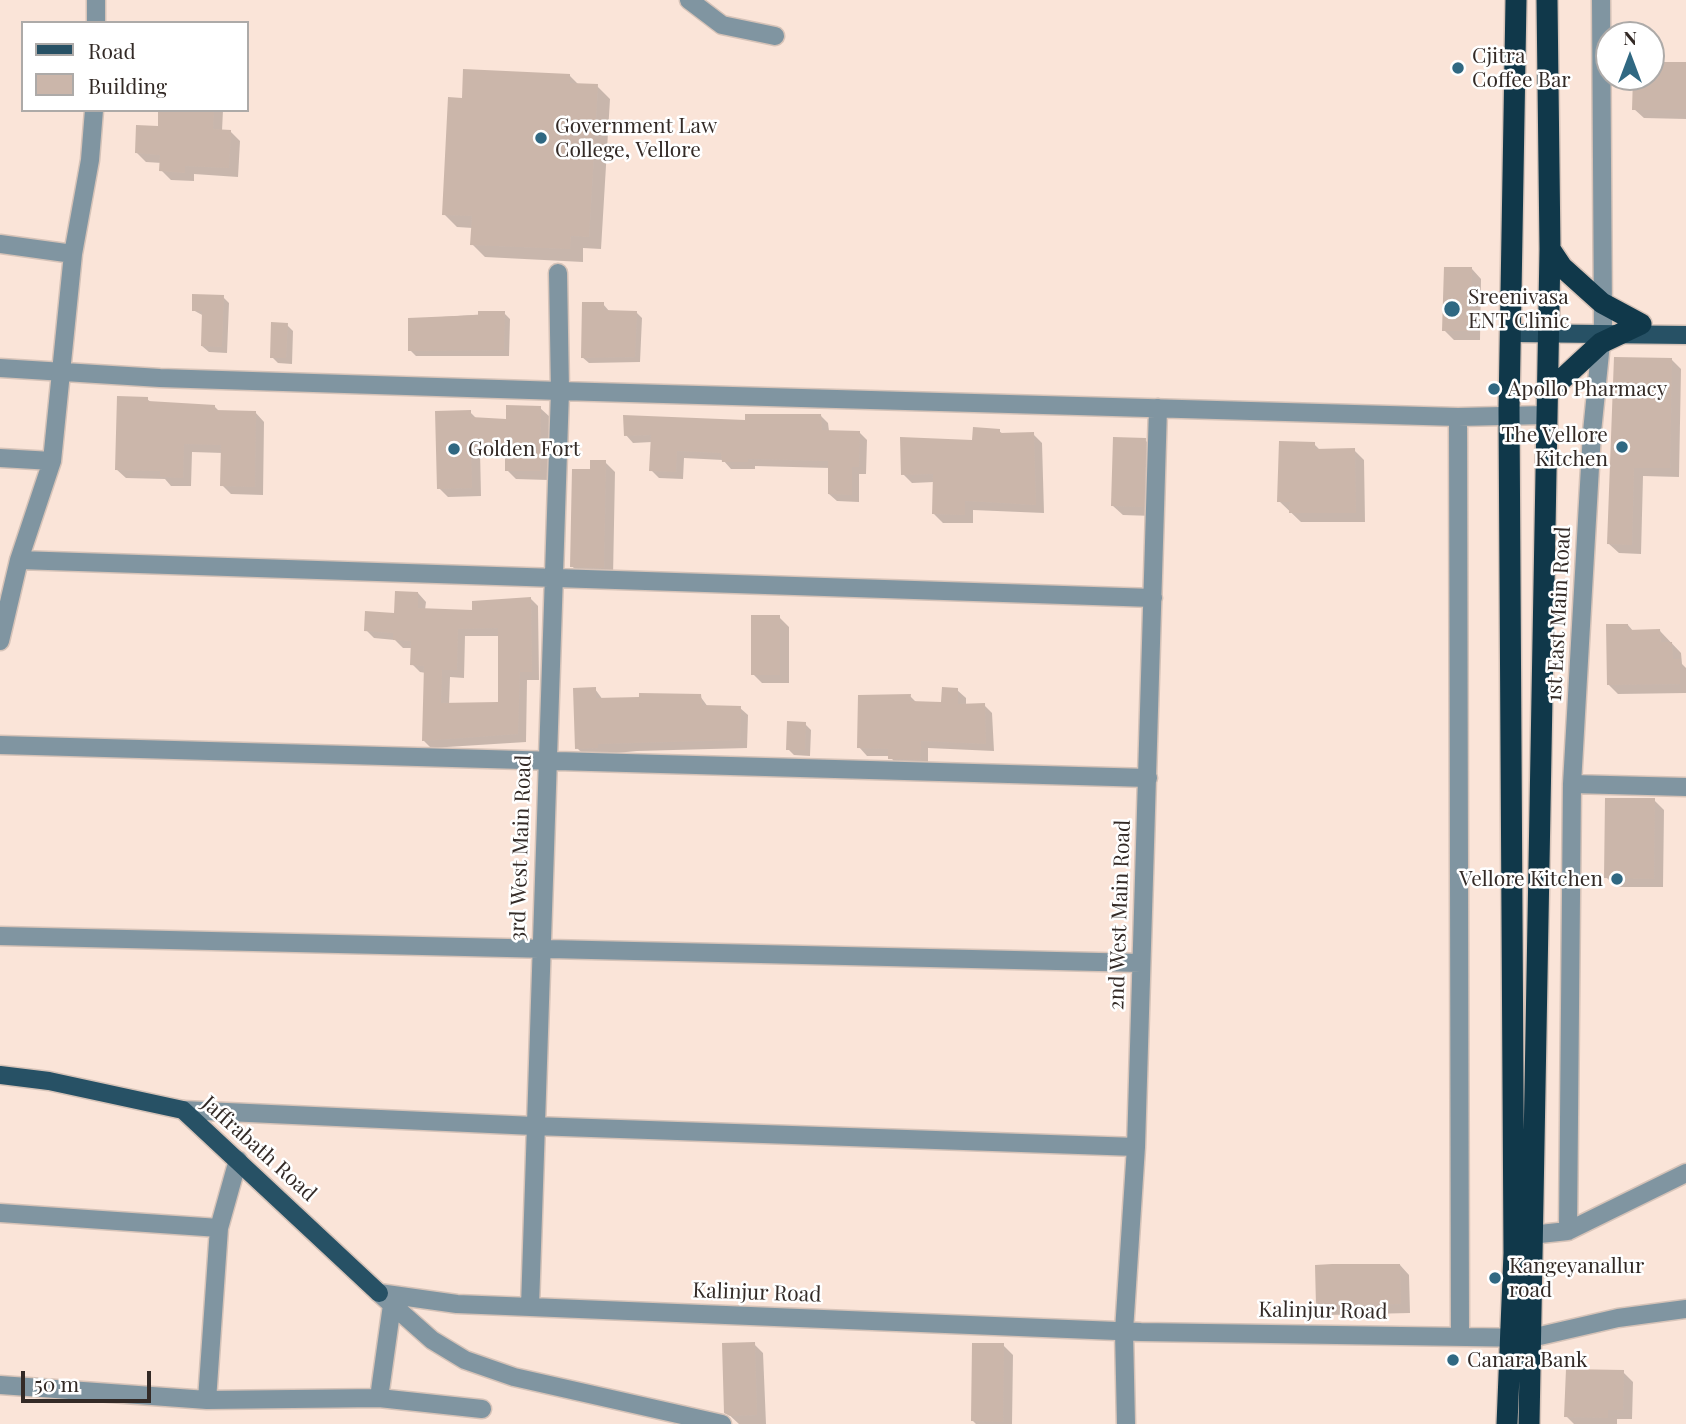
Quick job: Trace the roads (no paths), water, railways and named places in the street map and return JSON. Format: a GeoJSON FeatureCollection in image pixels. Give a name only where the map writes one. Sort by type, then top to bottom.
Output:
{"type":"FeatureCollection","features":[{"type":"Feature","properties":{"kind":"highway"},"geometry":{"type":"LineString","coordinates":[[1516,0],[1509,417],[1522,1236],[1531,1338],[1529,1424]]}},
{"type":"Feature","properties":{"kind":"highway"},"geometry":{"type":"LineString","coordinates":[[1507,1424],[1509,1336],[1522,1236],[1546,405],[1550,249],[1547,0]]}},
{"type":"Feature","properties":{"kind":"highway"},"geometry":{"type":"LineString","coordinates":[[1550,249],[1605,327]]}},
{"type":"Feature","properties":{"kind":"highway"},"geometry":{"type":"LineString","coordinates":[[1605,327],[1641,324]]}},
{"type":"Feature","properties":{"kind":"highway"},"geometry":{"type":"LineString","coordinates":[[1546,405],[1605,327],[1641,324]]}},
{"type":"Feature","properties":{"kind":"main road"},"geometry":{"type":"LineString","coordinates":[[1641,324],[1686,325]]}},
{"type":"Feature","properties":{"kind":"main road"},"geometry":{"type":"LineString","coordinates":[[1512,327],[1605,327],[1686,335]]}},
{"type":"Feature","properties":{"kind":"main road","name":"Jaffrabath Road"},"geometry":{"type":"LineString","coordinates":[[0,1075],[49,1081],[183,1110],[379,1293]]}},
{"type":"Feature","properties":{"kind":"street"},"geometry":{"type":"LineString","coordinates":[[96,0],[96,21]]}},
{"type":"Feature","properties":{"kind":"street"},"geometry":{"type":"LineString","coordinates":[[689,0],[722,25],[775,36]]}},
{"type":"Feature","properties":{"kind":"street","name":"1st East Main Road"},"geometry":{"type":"LineString","coordinates":[[1568,1231],[1572,785],[1592,432],[1605,327],[1601,0]]}},
{"type":"Feature","properties":{"kind":"street"},"geometry":{"type":"LineString","coordinates":[[0,641],[19,560],[52,461],[72,254],[88,172],[94,112]]}},
{"type":"Feature","properties":{"kind":"street"},"geometry":{"type":"LineString","coordinates":[[0,244],[72,254]]}},
{"type":"Feature","properties":{"kind":"street","name":"3rd West Main Road"},"geometry":{"type":"LineString","coordinates":[[530,1307],[560,391],[558,273]]}},
{"type":"Feature","properties":{"kind":"street"},"geometry":{"type":"LineString","coordinates":[[0,368],[160,378],[1458,417],[1509,417],[1546,405]]}},
{"type":"Feature","properties":{"kind":"street","name":"2nd West Main Road"},"geometry":{"type":"LineString","coordinates":[[1126,1424],[1124,1331],[1136,1147],[1158,408]]}},
{"type":"Feature","properties":{"kind":"street"},"geometry":{"type":"LineString","coordinates":[[1458,417],[1460,1336]]}},
{"type":"Feature","properties":{"kind":"street"},"geometry":{"type":"LineString","coordinates":[[0,458],[52,461]]}},
{"type":"Feature","properties":{"kind":"street"},"geometry":{"type":"LineString","coordinates":[[19,560],[1153,598]]}},
{"type":"Feature","properties":{"kind":"street"},"geometry":{"type":"LineString","coordinates":[[0,745],[1148,778]]}},
{"type":"Feature","properties":{"kind":"street"},"geometry":{"type":"LineString","coordinates":[[1572,785],[1686,787]]}},
{"type":"Feature","properties":{"kind":"street"},"geometry":{"type":"LineString","coordinates":[[0,936],[1140,963]]}},
{"type":"Feature","properties":{"kind":"street"},"geometry":{"type":"LineString","coordinates":[[183,1110],[534,1126],[1136,1147]]}},
{"type":"Feature","properties":{"kind":"street"},"geometry":{"type":"LineString","coordinates":[[206,1400],[219,1228],[238,1160]]}},
{"type":"Feature","properties":{"kind":"street"},"geometry":{"type":"LineString","coordinates":[[1522,1236],[1568,1231],[1686,1173]]}},
{"type":"Feature","properties":{"kind":"street"},"geometry":{"type":"LineString","coordinates":[[0,1213],[219,1228]]}},
{"type":"Feature","properties":{"kind":"street"},"geometry":{"type":"LineString","coordinates":[[379,1293],[432,1340],[465,1360],[514,1377],[722,1424]]}},
{"type":"Feature","properties":{"kind":"street","name":"Kalinjur Road"},"geometry":{"type":"LineString","coordinates":[[379,1293],[457,1304],[1124,1331],[1531,1338],[1618,1318],[1686,1309]]}},
{"type":"Feature","properties":{"kind":"street"},"geometry":{"type":"LineString","coordinates":[[379,1398],[393,1306]]}},
{"type":"Feature","properties":{"kind":"street"},"geometry":{"type":"LineString","coordinates":[[0,1385],[206,1400],[379,1398],[482,1409]]}},
{"type":"Feature","properties":{"kind":"place","name":"Cjitra Coffee Bar"},"geometry":{"type":"Point","coordinates":[1458,68]}},
{"type":"Feature","properties":{"kind":"place","name":"Government Law College, Vellore"},"geometry":{"type":"Point","coordinates":[541,138]}},
{"type":"Feature","properties":{"kind":"place","name":"Sreenivasa ENT Clinic"},"geometry":{"type":"Point","coordinates":[1452,309]}},
{"type":"Feature","properties":{"kind":"place","name":"Apollo Pharmacy"},"geometry":{"type":"Point","coordinates":[1494,389]}},
{"type":"Feature","properties":{"kind":"place","name":"The Vellore Kitchen"},"geometry":{"type":"Point","coordinates":[1622,447]}},
{"type":"Feature","properties":{"kind":"place","name":"Golden Fort"},"geometry":{"type":"Point","coordinates":[454,449]}},
{"type":"Feature","properties":{"kind":"place","name":"Vellore Kitchen"},"geometry":{"type":"Point","coordinates":[1617,879]}},
{"type":"Feature","properties":{"kind":"place","name":"Kangeyanallur road"},"geometry":{"type":"Point","coordinates":[1495,1278]}},
{"type":"Feature","properties":{"kind":"place","name":"Canara Bank"},"geometry":{"type":"Point","coordinates":[1453,1360]}}]}
